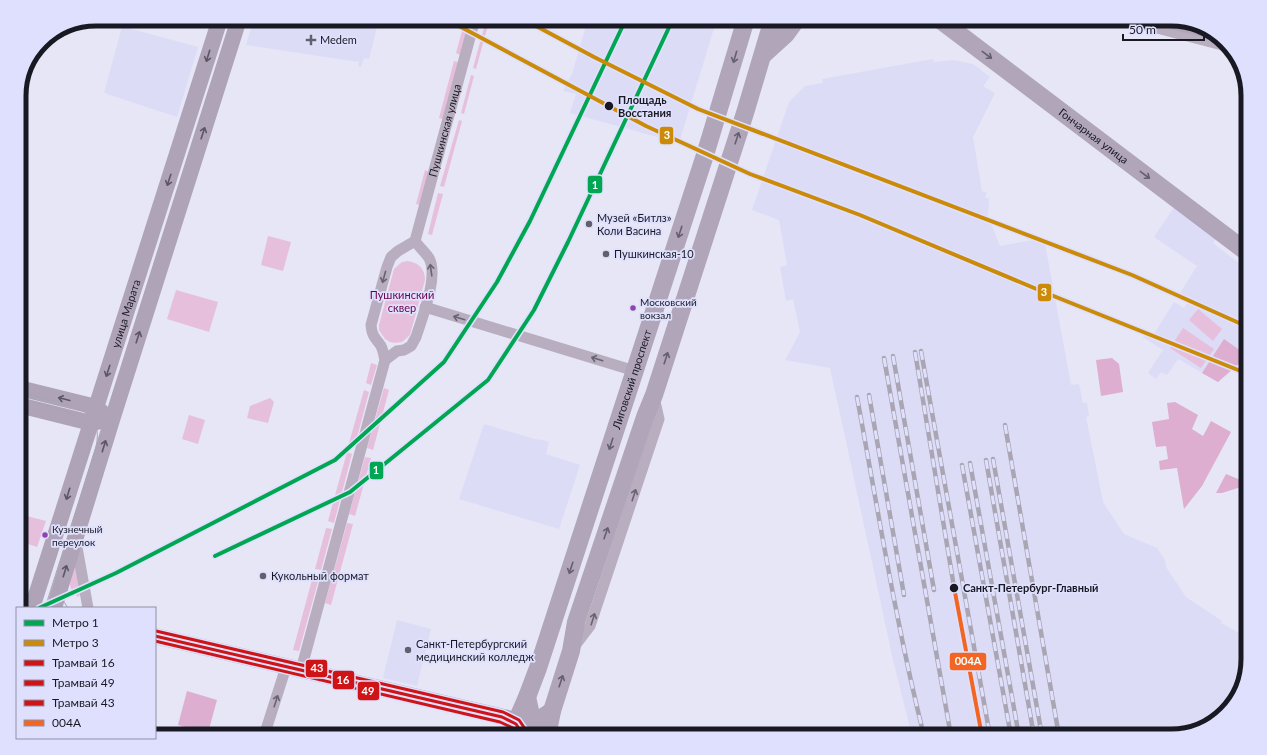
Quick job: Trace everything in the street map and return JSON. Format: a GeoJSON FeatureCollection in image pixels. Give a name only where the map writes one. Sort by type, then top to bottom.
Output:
{"type":"FeatureCollection","features":[{"type":"Feature","properties":{"kind":"main road","name":"Лиговский проспект"},"geometry":{"type":"LineString","coordinates":[[534,726],[527,697],[538,668],[690,202],[744,26]]}},
{"type":"Feature","properties":{"kind":"main road"},"geometry":{"type":"LineString","coordinates":[[764,54],[786,34],[792,26]]}},
{"type":"Feature","properties":{"kind":"main road","name":"Гончарная улица"},"geometry":{"type":"LineString","coordinates":[[948,26],[1241,248]]}},
{"type":"Feature","properties":{"kind":"main road"},"geometry":{"type":"LineString","coordinates":[[534,726],[571,651],[576,622],[645,417],[654,395],[772,27]]}},
{"type":"Feature","properties":{"kind":"main road"},"geometry":{"type":"LineString","coordinates":[[690,202],[714,210]]}},
{"type":"Feature","properties":{"kind":"street","name":"улица Марата"},"geometry":{"type":"LineString","coordinates":[[30,607],[91,423],[218,26]]}},
{"type":"Feature","properties":{"kind":"street","name":"улица Марата"},"geometry":{"type":"LineString","coordinates":[[54,607],[237,26]]}},
{"type":"Feature","properties":{"kind":"street","name":"Пушкинская улица"},"geometry":{"type":"LineString","coordinates":[[414,246],[473,26]]}},
{"type":"Feature","properties":{"kind":"street"},"geometry":{"type":"LineString","coordinates":[[1192,29],[1209,37]]}},
{"type":"Feature","properties":{"kind":"street"},"geometry":{"type":"LineString","coordinates":[[267,729],[294,668],[385,360],[381,347],[371,332],[371,325],[387,267],[391,257],[398,251],[414,246],[429,258],[432,268],[432,279],[416,337],[411,346],[404,350],[397,351],[381,347]]}},
{"type":"Feature","properties":{"kind":"street"},"geometry":{"type":"LineString","coordinates":[[425,307],[635,371]]}},
{"type":"Feature","properties":{"kind":"street"},"geometry":{"type":"LineString","coordinates":[[385,360],[397,351]]}},
{"type":"Feature","properties":{"kind":"street"},"geometry":{"type":"LineString","coordinates":[[26,390],[96,407],[112,420]]}},
{"type":"Feature","properties":{"kind":"street"},"geometry":{"type":"LineString","coordinates":[[26,407],[91,423],[112,420]]}},
{"type":"Feature","properties":{"kind":"street","name":"улица Марата"},"geometry":{"type":"LineString","coordinates":[[75,540],[88,607]]}},
{"type":"Feature","properties":{"kind":"street"},"geometry":{"type":"LineString","coordinates":[[156,636],[534,726]]}},
{"type":"Feature","properties":{"kind":"shaded area","name":"Medem"},"geometry":{"type":"Polygon","coordinates":[[[252,26],[377,26],[369,59],[364,58],[361,67],[358,66],[359,62],[246,45],[252,26]]]}},
{"type":"Feature","properties":{"kind":"shaded area"},"geometry":{"type":"Polygon","coordinates":[[[586,26],[715,26],[679,143],[570,113],[576,94],[563,91],[572,74],[586,26]]]}},
{"type":"Feature","properties":{"kind":"shaded area"},"geometry":{"type":"Polygon","coordinates":[[[122,27],[198,47],[177,117],[104,93],[122,27]]]}},
{"type":"Feature","properties":{"kind":"shaded area"},"geometry":{"type":"Polygon","coordinates":[[[933,59],[934,62],[953,60],[973,64],[990,77],[983,86],[995,93],[973,137],[982,191],[987,193],[985,197],[989,199],[988,216],[1000,246],[1044,238],[1071,385],[1079,384],[1083,403],[1087,403],[1089,416],[1086,417],[1103,502],[1124,534],[1157,548],[1165,560],[1166,567],[1186,597],[1222,621],[1221,623],[1239,633],[1241,659],[1239,677],[1236,686],[1232,694],[1220,708],[1206,720],[1189,727],[1171,729],[910,729],[893,660],[830,368],[785,360],[800,332],[793,299],[786,301],[780,267],[787,265],[779,220],[752,210],[789,102],[805,86],[823,83],[822,79],[933,59]]]}},
{"type":"Feature","properties":{"kind":"shaded area"},"geometry":{"type":"Polygon","coordinates":[[[1175,206],[1216,238],[1213,243],[1241,265],[1241,362],[1218,382],[1178,359],[1167,375],[1161,372],[1156,379],[1148,373],[1163,350],[1143,337],[1148,330],[1154,334],[1174,302],[1184,308],[1190,299],[1180,293],[1197,266],[1154,237],[1175,206]]]}},
{"type":"Feature","properties":{"kind":"shaded area"},"geometry":{"type":"Polygon","coordinates":[[[1224,339],[1241,351],[1241,362],[1218,382],[1202,373],[1224,339]]]}},
{"type":"Feature","properties":{"kind":"shaded area"},"geometry":{"type":"Polygon","coordinates":[[[1112,358],[1119,364],[1123,392],[1101,396],[1096,360],[1112,358]]]}},
{"type":"Feature","properties":{"kind":"shaded area"},"geometry":{"type":"Polygon","coordinates":[[[1175,402],[1198,415],[1192,429],[1203,436],[1211,421],[1231,432],[1202,486],[1184,509],[1177,468],[1160,470],[1159,461],[1168,459],[1166,446],[1156,447],[1152,422],[1169,419],[1167,403],[1175,402]]]}},
{"type":"Feature","properties":{"kind":"shaded area"},"geometry":{"type":"Polygon","coordinates":[[[484,424],[549,442],[546,454],[580,465],[559,529],[459,499],[484,424]]]}},
{"type":"Feature","properties":{"kind":"shaded area"},"geometry":{"type":"Polygon","coordinates":[[[1226,474],[1241,480],[1241,487],[1222,493],[1216,493],[1226,474]]]}},
{"type":"Feature","properties":{"kind":"shaded area","name":"Санкт-Петербургский медицинский колледж"},"geometry":{"type":"Polygon","coordinates":[[[397,620],[431,629],[417,686],[383,678],[397,620]]]}},
{"type":"Feature","properties":{"kind":"shaded area"},"geometry":{"type":"Polygon","coordinates":[[[187,691],[217,700],[209,729],[193,729],[178,725],[187,691]]]}},
{"type":"Feature","properties":{"kind":"green space"},"geometry":{"type":"Polygon","coordinates":[[[463,26],[468,26],[460,55],[456,53],[463,26]]]}},
{"type":"Feature","properties":{"kind":"green space"},"geometry":{"type":"Polygon","coordinates":[[[484,26],[488,26],[476,69],[473,68],[484,26]]]}},
{"type":"Feature","properties":{"kind":"green space"},"geometry":{"type":"Polygon","coordinates":[[[454,61],[458,62],[443,119],[439,118],[454,61]]]}},
{"type":"Feature","properties":{"kind":"green space"},"geometry":{"type":"Polygon","coordinates":[[[471,75],[474,76],[464,114],[461,113],[471,75]]]}},
{"type":"Feature","properties":{"kind":"green space"},"geometry":{"type":"Polygon","coordinates":[[[459,120],[462,121],[444,187],[440,186],[459,120]]]}},
{"type":"Feature","properties":{"kind":"green space"},"geometry":{"type":"Polygon","coordinates":[[[425,170],[429,172],[420,205],[416,204],[425,170]]]}},
{"type":"Feature","properties":{"kind":"green space"},"geometry":{"type":"Polygon","coordinates":[[[438,193],[443,194],[432,235],[428,234],[438,193]]]}},
{"type":"Feature","properties":{"kind":"green space"},"geometry":{"type":"Polygon","coordinates":[[[268,236],[291,242],[283,271],[261,265],[268,236]]]}},
{"type":"Feature","properties":{"kind":"green space","name":"Пушкинский сквер"},"geometry":{"type":"Polygon","coordinates":[[[408,261],[421,267],[425,280],[410,335],[402,342],[395,343],[385,339],[379,330],[379,325],[394,269],[402,262],[408,261]]]}},
{"type":"Feature","properties":{"kind":"green space"},"geometry":{"type":"Polygon","coordinates":[[[176,290],[218,302],[209,332],[167,319],[176,290]]]}},
{"type":"Feature","properties":{"kind":"green space"},"geometry":{"type":"Polygon","coordinates":[[[1198,309],[1222,329],[1213,341],[1189,320],[1198,309]]]}},
{"type":"Feature","properties":{"kind":"green space"},"geometry":{"type":"Polygon","coordinates":[[[1183,328],[1214,349],[1201,368],[1170,348],[1183,328]]]}},
{"type":"Feature","properties":{"kind":"green space"},"geometry":{"type":"Polygon","coordinates":[[[371,363],[377,365],[371,385],[366,383],[371,363]]]}},
{"type":"Feature","properties":{"kind":"green space"},"geometry":{"type":"Polygon","coordinates":[[[384,388],[389,390],[373,450],[367,448],[384,388]]]}},
{"type":"Feature","properties":{"kind":"green space"},"geometry":{"type":"Polygon","coordinates":[[[364,390],[369,392],[355,445],[349,443],[364,390]]]}},
{"type":"Feature","properties":{"kind":"green space"},"geometry":{"type":"Polygon","coordinates":[[[270,398],[274,402],[268,423],[247,418],[250,406],[270,398]]]}},
{"type":"Feature","properties":{"kind":"green space"},"geometry":{"type":"Polygon","coordinates":[[[189,415],[205,420],[198,444],[182,439],[189,415]]]}},
{"type":"Feature","properties":{"kind":"green space"},"geometry":{"type":"Polygon","coordinates":[[[347,452],[352,454],[334,523],[328,521],[347,452]]]}},
{"type":"Feature","properties":{"kind":"green space"},"geometry":{"type":"Polygon","coordinates":[[[365,457],[371,458],[355,516],[349,514],[365,457]]]}},
{"type":"Feature","properties":{"kind":"green space"},"geometry":{"type":"Polygon","coordinates":[[[26,516],[46,521],[37,547],[26,543],[26,516]]]}},
{"type":"Feature","properties":{"kind":"green space"},"geometry":{"type":"Polygon","coordinates":[[[347,523],[353,524],[331,605],[325,603],[347,523]]]}},
{"type":"Feature","properties":{"kind":"green space"},"geometry":{"type":"Polygon","coordinates":[[[326,528],[332,529],[321,570],[315,569],[326,528]]]}},
{"type":"Feature","properties":{"kind":"green space"},"geometry":{"type":"Polygon","coordinates":[[[75,564],[80,595],[78,597],[70,586],[75,564]]]}},
{"type":"Feature","properties":{"kind":"green space"},"geometry":{"type":"Polygon","coordinates":[[[313,576],[319,578],[299,651],[293,650],[313,576]]]}},
{"type":"Feature","properties":{"kind":"tram line"},"geometry":{"type":"LineString","coordinates":[[26,395],[65,404],[82,410],[93,420],[96,427],[97,436],[96,447],[45,607]]}},
{"type":"Feature","properties":{"kind":"tram line"},"geometry":{"type":"LineString","coordinates":[[26,400],[61,409],[82,422],[88,431],[89,444],[86,461]]}},
{"type":"Feature","properties":{"kind":"tram line"},"geometry":{"type":"LineString","coordinates":[[56,577],[58,593],[67,607]]}},
{"type":"Feature","properties":{"kind":"tram line","name":"43"},"geometry":{"type":"LineString","coordinates":[[156,631],[503,712],[519,720],[525,729]]}},
{"type":"Feature","properties":{"kind":"tram line","name":"16"},"geometry":{"type":"LineString","coordinates":[[156,636],[502,717],[516,724],[519,729]]}},
{"type":"Feature","properties":{"kind":"tram line","name":"49"},"geometry":{"type":"LineString","coordinates":[[156,641],[500,722],[514,729]]}},
{"type":"Feature","properties":{"kind":"railway"},"geometry":{"type":"LineString","coordinates":[[921,351],[989,729]]}},
{"type":"Feature","properties":{"kind":"railway"},"geometry":{"type":"LineString","coordinates":[[915,352],[954,587]]}},
{"type":"Feature","properties":{"kind":"railway"},"geometry":{"type":"LineString","coordinates":[[893,356],[934,590]]}},
{"type":"Feature","properties":{"kind":"railway"},"geometry":{"type":"LineString","coordinates":[[884,358],[950,729]]}},
{"type":"Feature","properties":{"kind":"railway"},"geometry":{"type":"LineString","coordinates":[[869,395],[904,595]]}},
{"type":"Feature","properties":{"kind":"railway"},"geometry":{"type":"LineString","coordinates":[[857,397],[896,609],[922,729]]}},
{"type":"Feature","properties":{"kind":"railway"},"geometry":{"type":"LineString","coordinates":[[1005,425],[1058,729]]}},
{"type":"Feature","properties":{"kind":"railway"},"geometry":{"type":"LineString","coordinates":[[993,459],[1041,729]]}},
{"type":"Feature","properties":{"kind":"railway"},"geometry":{"type":"LineString","coordinates":[[986,460],[1033,729]]}},
{"type":"Feature","properties":{"kind":"railway"},"geometry":{"type":"LineString","coordinates":[[970,463],[1018,729]]}},
{"type":"Feature","properties":{"kind":"railway"},"geometry":{"type":"LineString","coordinates":[[962,465],[1010,729]]}},
{"type":"Feature","properties":{"kind":"metro line","name":"3"},"geometry":{"type":"LineString","coordinates":[[459,26],[646,126],[750,174],[860,215],[1046,293],[1241,371]]}},
{"type":"Feature","properties":{"kind":"metro line","name":"3"},"geometry":{"type":"LineString","coordinates":[[536,26],[698,109],[1132,275],[1241,324]]}},
{"type":"Feature","properties":{"kind":"metro line","name":"1"},"geometry":{"type":"LineString","coordinates":[[41,607],[116,573],[335,460],[444,362],[497,282],[530,221],[623,26]]}},
{"type":"Feature","properties":{"kind":"metro line","name":"1"},"geometry":{"type":"LineString","coordinates":[[215,556],[350,492],[488,380],[534,310],[568,242],[670,26]]}},
{"type":"Feature","properties":{"kind":"transit line","name":"004А"},"geometry":{"type":"LineString","coordinates":[[954,587],[981,729]]}},
{"type":"Feature","properties":{"kind":"place","name":"Medem"},"geometry":{"type":"Point","coordinates":[311,40]}},
{"type":"Feature","properties":{"kind":"place","name":"Площадь Восстания"},"geometry":{"type":"Point","coordinates":[609,106]}},
{"type":"Feature","properties":{"kind":"place","name":"Музей «Битлз» Коли Васина"},"geometry":{"type":"Point","coordinates":[589,224]}},
{"type":"Feature","properties":{"kind":"place","name":"Пушкинская-10"},"geometry":{"type":"Point","coordinates":[606,254]}},
{"type":"Feature","properties":{"kind":"place","name":"Московский вокзал"},"geometry":{"type":"Point","coordinates":[633,308]}},
{"type":"Feature","properties":{"kind":"place","name":"Кузнечный переулок"},"geometry":{"type":"Point","coordinates":[45,535]}},
{"type":"Feature","properties":{"kind":"place","name":"Кукольный формат"},"geometry":{"type":"Point","coordinates":[263,576]}},
{"type":"Feature","properties":{"kind":"place","name":"Санкт-Петербург-Главный"},"geometry":{"type":"Point","coordinates":[954,588]}},
{"type":"Feature","properties":{"kind":"place","name":"Санкт-Петербургский медицинский колледж"},"geometry":{"type":"Point","coordinates":[408,650]}}]}
